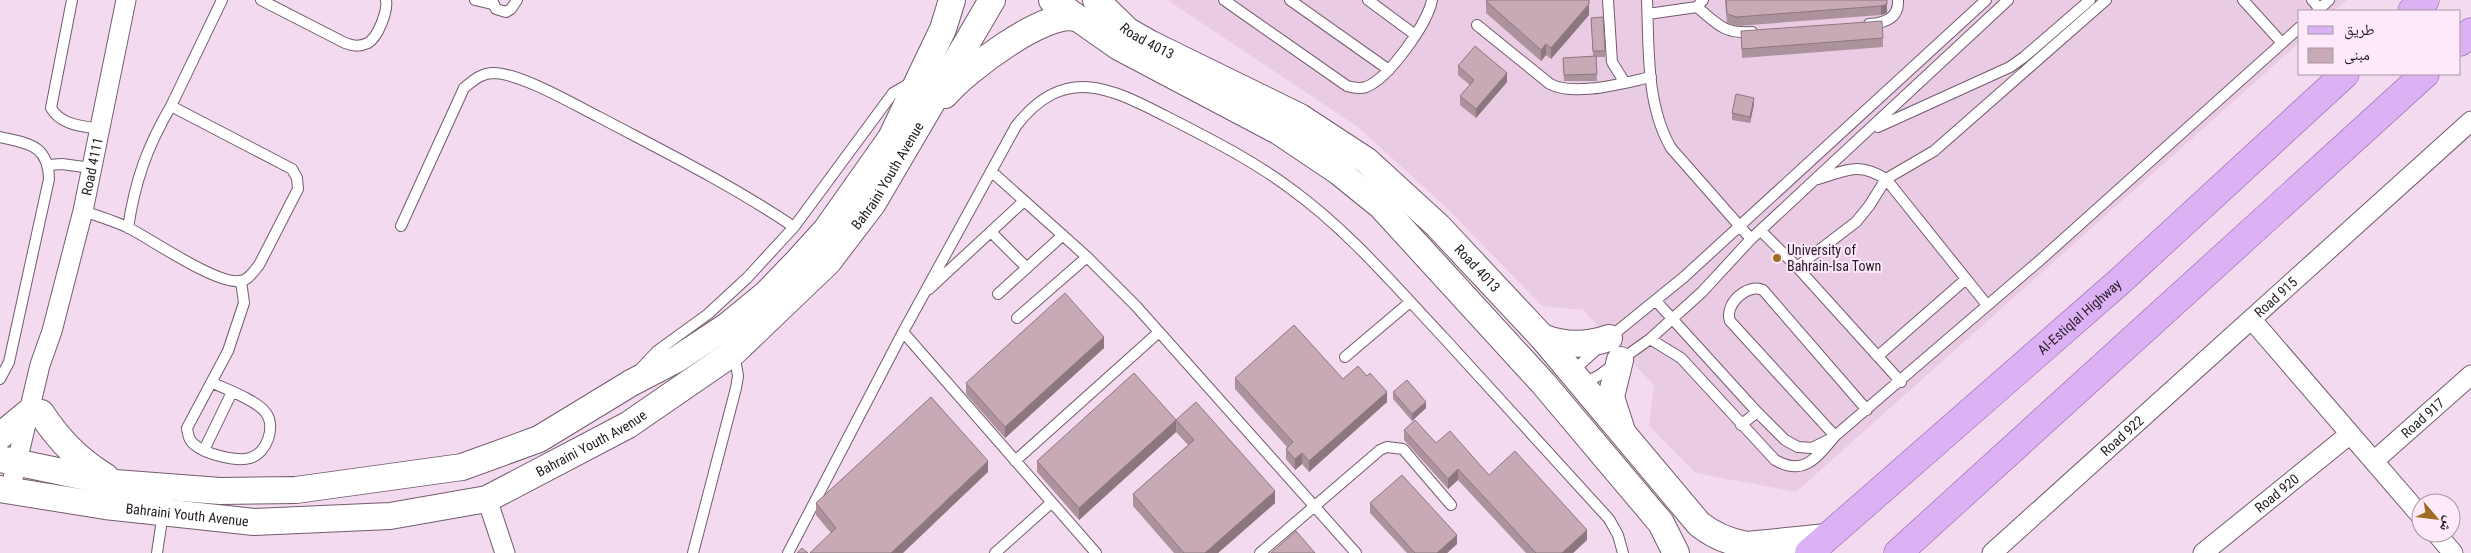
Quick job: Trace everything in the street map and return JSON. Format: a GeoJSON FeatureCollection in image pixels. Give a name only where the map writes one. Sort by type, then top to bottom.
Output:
{"type":"FeatureCollection","features":[{"type":"Feature","properties":{"kind":"main road"},"geometry":{"type":"LineString","coordinates":[[2413,10],[2425,0]]}},
{"type":"Feature","properties":{"kind":"main road"},"geometry":{"type":"LineString","coordinates":[[2461,41],[2471,32]]}},
{"type":"Feature","properties":{"kind":"main road","name":"Al-Estiqlal Highway"},"geometry":{"type":"LineString","coordinates":[[1818,545],[2119,282],[2344,75]]}},
{"type":"Feature","properties":{"kind":"main road"},"geometry":{"type":"LineString","coordinates":[[1898,553],[2424,75]]}},
{"type":"Feature","properties":{"kind":"street","name":"Road 4111"},"geometry":{"type":"LineString","coordinates":[[12,491],[16,463],[35,412],[40,365],[52,331],[83,210],[126,0]]}},
{"type":"Feature","properties":{"kind":"street","name":"Bahraini Youth Avenue"},"geometry":{"type":"LineString","coordinates":[[16,463],[115,483],[220,491],[296,490],[462,467],[539,439],[631,383],[677,359],[727,326],[766,294],[798,261],[826,230],[859,186],[891,138],[943,29],[952,0]]}},
{"type":"Feature","properties":{"kind":"street","name":"Bahraini Youth Avenue"},"geometry":{"type":"LineString","coordinates":[[12,491],[164,512],[254,522],[390,516],[488,499],[628,425],[734,352],[828,262],[873,203],[992,0]]}},
{"type":"Feature","properties":{"kind":"street","name":"Road 4013"},"geometry":{"type":"LineString","coordinates":[[1052,0],[1119,47],[1278,131],[1339,172],[1381,206],[1565,387],[1622,433],[1699,524],[1710,532],[1734,543],[1747,545],[1818,545]]}},
{"type":"Feature","properties":{"kind":"street","name":"Road 4013"},"geometry":{"type":"LineString","coordinates":[[1096,0],[1128,30],[1151,44],[1300,117],[1367,161],[1438,226],[1542,337],[1565,387],[1661,523],[1676,553]]}},
{"type":"Feature","properties":{"kind":"street"},"geometry":{"type":"LineString","coordinates":[[1119,0],[1137,21],[1180,57]]}},
{"type":"Feature","properties":{"kind":"street"},"geometry":{"type":"LineString","coordinates":[[915,129],[951,88],[993,53],[1055,19],[1068,16],[1076,18]]}},
{"type":"Feature","properties":{"kind":"street","name":"Road 915"},"geometry":{"type":"LineString","coordinates":[[2411,504],[2252,320],[2471,121]]}},
{"type":"Feature","properties":{"kind":"street","name":"Road 922"},"geometry":{"type":"LineString","coordinates":[[1992,553],[2252,320]]}},
{"type":"Feature","properties":{"kind":"street"},"geometry":{"type":"LineString","coordinates":[[1542,337],[1558,343],[1614,349],[1611,397],[1622,433]]}},
{"type":"Feature","properties":{"kind":"street","name":"Road 917"},"geometry":{"type":"LineString","coordinates":[[2374,461],[2471,375]]}},
{"type":"Feature","properties":{"kind":"street"},"geometry":{"type":"LineString","coordinates":[[0,436],[35,412],[68,449],[86,465],[115,483]]}},
{"type":"Feature","properties":{"kind":"street","name":"Road 920"},"geometry":{"type":"LineString","coordinates":[[2203,553],[2350,434]]}},
{"type":"Feature","properties":{"kind":"street"},"geometry":{"type":"LineString","coordinates":[[488,499],[505,553]]}},
{"type":"Feature","properties":{"kind":"street"},"geometry":{"type":"LineString","coordinates":[[2444,543],[2453,553]]}},
{"type":"Feature","properties":{"kind":"lane"},"geometry":{"type":"LineString","coordinates":[[72,0],[51,108],[56,116],[64,121],[100,129]]}},
{"type":"Feature","properties":{"kind":"lane"},"geometry":{"type":"LineString","coordinates":[[128,228],[133,191],[151,142],[222,0]]}},
{"type":"Feature","properties":{"kind":"lane"},"geometry":{"type":"LineString","coordinates":[[261,0],[345,44],[357,46],[370,42],[381,25],[386,0]]}},
{"type":"Feature","properties":{"kind":"lane"},"geometry":{"type":"LineString","coordinates":[[474,0],[492,2],[496,9],[506,12],[511,9],[517,0]]}},
{"type":"Feature","properties":{"kind":"lane"},"geometry":{"type":"LineString","coordinates":[[1224,0],[1347,86],[1359,88],[1368,86],[1388,70],[1426,18],[1432,0]]}},
{"type":"Feature","properties":{"kind":"lane"},"geometry":{"type":"LineString","coordinates":[[1290,0],[1388,70]]}},
{"type":"Feature","properties":{"kind":"lane"},"geometry":{"type":"LineString","coordinates":[[1368,0],[1414,34]]}},
{"type":"Feature","properties":{"kind":"lane"},"geometry":{"type":"LineString","coordinates":[[1608,0],[1612,62],[1625,83]]}},
{"type":"Feature","properties":{"kind":"lane"},"geometry":{"type":"LineString","coordinates":[[1647,0],[1651,78],[1658,118],[1663,134],[1671,148],[1751,239]]}},
{"type":"Feature","properties":{"kind":"lane"},"geometry":{"type":"LineString","coordinates":[[1857,25],[1885,22],[1897,12],[1898,0]]}},
{"type":"Feature","properties":{"kind":"lane"},"geometry":{"type":"LineString","coordinates":[[1565,387],[1598,376],[1614,349],[1656,300],[1986,0]]}},
{"type":"Feature","properties":{"kind":"lane"},"geometry":{"type":"LineString","coordinates":[[1565,387],[1614,349],[1650,339],[1702,292],[1751,239],[1870,131],[2008,0]]}},
{"type":"Feature","properties":{"kind":"lane"},"geometry":{"type":"LineString","coordinates":[[1870,131],[2010,67],[2024,58],[2090,0]]}},
{"type":"Feature","properties":{"kind":"lane"},"geometry":{"type":"LineString","coordinates":[[1797,267],[1856,222],[1869,206],[1886,179],[1934,151],[2106,0]]}},
{"type":"Feature","properties":{"kind":"lane"},"geometry":{"type":"LineString","coordinates":[[2244,0],[2282,43]]}},
{"type":"Feature","properties":{"kind":"lane"},"geometry":{"type":"LineString","coordinates":[[2312,0],[2318,10],[2329,0]]}},
{"type":"Feature","properties":{"kind":"lane"},"geometry":{"type":"LineString","coordinates":[[1648,14],[1700,3],[1721,28],[1728,31],[1763,32]]}},
{"type":"Feature","properties":{"kind":"lane"},"geometry":{"type":"LineString","coordinates":[[1477,25],[1550,84],[1558,88],[1576,90],[1651,78]]}},
{"type":"Feature","properties":{"kind":"lane"},"geometry":{"type":"LineString","coordinates":[[1650,339],[1681,358],[1763,450],[1784,466],[1796,467],[1807,464],[1816,458],[1835,436],[1901,382],[2298,29]]}},
{"type":"Feature","properties":{"kind":"lane"},"geometry":{"type":"LineString","coordinates":[[401,226],[464,88],[479,76],[495,73],[514,78],[555,95],[726,184],[794,227]]}},
{"type":"Feature","properties":{"kind":"lane"},"geometry":{"type":"LineString","coordinates":[[631,383],[643,365],[714,308],[747,278],[794,227],[893,93],[906,84],[920,79]]}},
{"type":"Feature","properties":{"kind":"lane"},"geometry":{"type":"LineString","coordinates":[[788,553],[903,332],[1016,126],[1029,109],[1047,96],[1067,88],[1089,86],[1110,90],[1224,146],[1291,189],[1352,240],[1609,519],[1618,535],[1623,553]]}},
{"type":"Feature","properties":{"kind":"lane"},"geometry":{"type":"LineString","coordinates":[[83,210],[128,228],[232,282],[241,281],[250,276],[259,265],[298,189],[297,178],[292,169],[170,106]]}},
{"type":"Feature","properties":{"kind":"lane"},"geometry":{"type":"LineString","coordinates":[[0,137],[32,144],[42,153],[49,165],[50,178],[9,362],[0,379]]}},
{"type":"Feature","properties":{"kind":"lane"},"geometry":{"type":"LineString","coordinates":[[49,165],[62,164],[91,168]]}},
{"type":"Feature","properties":{"kind":"lane"},"geometry":{"type":"LineString","coordinates":[[1815,180],[1855,168],[1866,168],[1886,179],[1987,305]]}},
{"type":"Feature","properties":{"kind":"lane"},"geometry":{"type":"LineString","coordinates":[[991,171],[1087,257],[1160,332],[1356,553]]}},
{"type":"Feature","properties":{"kind":"lane"},"geometry":{"type":"LineString","coordinates":[[923,295],[1024,201]]}},
{"type":"Feature","properties":{"kind":"lane"},"geometry":{"type":"LineString","coordinates":[[1761,231],[1797,267],[1901,382]]}},
{"type":"Feature","properties":{"kind":"lane"},"geometry":{"type":"LineString","coordinates":[[991,232],[1027,268]]}},
{"type":"Feature","properties":{"kind":"lane"},"geometry":{"type":"LineString","coordinates":[[998,294],[1063,235]]}},
{"type":"Feature","properties":{"kind":"lane"},"geometry":{"type":"LineString","coordinates":[[1017,318],[1087,257]]}},
{"type":"Feature","properties":{"kind":"lane"},"geometry":{"type":"LineString","coordinates":[[1878,356],[1966,279]]}},
{"type":"Feature","properties":{"kind":"lane"},"geometry":{"type":"LineString","coordinates":[[213,383],[255,404],[266,413],[272,427],[268,440],[260,452],[250,458],[219,457],[204,450],[194,445],[189,438],[188,428],[228,351],[244,303],[241,281]]}},
{"type":"Feature","properties":{"kind":"lane"},"geometry":{"type":"LineString","coordinates":[[1835,436],[1730,321],[1728,312],[1730,307],[1748,289],[1758,288],[1766,293],[1867,410]]}},
{"type":"Feature","properties":{"kind":"lane"},"geometry":{"type":"LineString","coordinates":[[1656,300],[1757,412],[1785,440],[1798,447],[1812,448],[1835,436]]}},
{"type":"Feature","properties":{"kind":"lane"},"geometry":{"type":"LineString","coordinates":[[1345,357],[1410,302]]}},
{"type":"Feature","properties":{"kind":"lane"},"geometry":{"type":"LineString","coordinates":[[903,332],[1096,553]]}},
{"type":"Feature","properties":{"kind":"lane"},"geometry":{"type":"LineString","coordinates":[[1015,462],[1160,332]]}},
{"type":"Feature","properties":{"kind":"lane"},"geometry":{"type":"LineString","coordinates":[[693,553],[736,388],[737,364],[734,352]]}},
{"type":"Feature","properties":{"kind":"lane"},"geometry":{"type":"LineString","coordinates":[[204,450],[232,392]]}},
{"type":"Feature","properties":{"kind":"lane"},"geometry":{"type":"LineString","coordinates":[[1741,425],[1757,412]]}},
{"type":"Feature","properties":{"kind":"lane"},"geometry":{"type":"LineString","coordinates":[[1260,553],[1380,450],[1396,446],[1410,455],[1451,505]]}},
{"type":"Feature","properties":{"kind":"lane"},"geometry":{"type":"LineString","coordinates":[[995,553],[1051,503]]}},
{"type":"Feature","properties":{"kind":"lane"},"geometry":{"type":"LineString","coordinates":[[157,553],[164,512]]}},
{"type":"Feature","properties":{"kind":"shaded area","name":"University of Bahrain-Isa Town"},"geometry":{"type":"Polygon","coordinates":[[[1167,0],[2347,0],[2335,10],[2298,10],[2298,44],[1796,492],[1696,473],[1649,426],[1654,385],[1583,310],[1542,306],[1449,210],[1358,127],[1167,0]]]}},
{"type":"Feature","properties":{"kind":"building"},"geometry":{"type":"Polygon","coordinates":[[[1487,0],[1589,0],[1589,4],[1551,48],[1546,44],[1541,50],[1487,0]]]}},
{"type":"Feature","properties":{"kind":"building"},"geometry":{"type":"Polygon","coordinates":[[[1726,0],[1887,0],[1887,4],[1737,17],[1727,14],[1726,0]]]}},
{"type":"Feature","properties":{"kind":"building"},"geometry":{"type":"Polygon","coordinates":[[[1603,17],[1605,51],[1593,51],[1591,18],[1603,17]]]}},
{"type":"Feature","properties":{"kind":"building"},"geometry":{"type":"Polygon","coordinates":[[[1882,21],[1883,38],[1742,49],[1741,31],[1882,21]]]}},
{"type":"Feature","properties":{"kind":"building"},"geometry":{"type":"Polygon","coordinates":[[[1475,46],[1507,73],[1476,109],[1460,96],[1474,80],[1458,66],[1475,46]]]}},
{"type":"Feature","properties":{"kind":"building"},"geometry":{"type":"Polygon","coordinates":[[[1596,56],[1597,74],[1564,75],[1563,58],[1596,56]]]}},
{"type":"Feature","properties":{"kind":"building"},"geometry":{"type":"Polygon","coordinates":[[[1736,94],[1754,98],[1750,117],[1732,113],[1736,94]]]}},
{"type":"Feature","properties":{"kind":"building"},"geometry":{"type":"Polygon","coordinates":[[[1065,293],[1104,337],[1005,427],[966,383],[1065,293]]]}},
{"type":"Feature","properties":{"kind":"building"},"geometry":{"type":"Polygon","coordinates":[[[1294,325],[1343,379],[1358,366],[1367,376],[1370,373],[1387,392],[1309,461],[1302,453],[1295,459],[1286,449],[1293,442],[1235,378],[1294,325]]]}},
{"type":"Feature","properties":{"kind":"building"},"geometry":{"type":"Polygon","coordinates":[[[1134,373],[1176,420],[1079,508],[1037,461],[1134,373]]]}},
{"type":"Feature","properties":{"kind":"building"},"geometry":{"type":"Polygon","coordinates":[[[1407,380],[1426,402],[1412,414],[1393,392],[1407,380]]]}},
{"type":"Feature","properties":{"kind":"building"},"geometry":{"type":"Polygon","coordinates":[[[931,397],[988,461],[891,553],[810,553],[836,528],[816,503],[931,397]]]}},
{"type":"Feature","properties":{"kind":"building"},"geometry":{"type":"Polygon","coordinates":[[[1196,402],[1275,491],[1205,553],[1184,553],[1133,494],[1194,440],[1176,420],[1196,402]]]}},
{"type":"Feature","properties":{"kind":"building"},"geometry":{"type":"Polygon","coordinates":[[[1415,420],[1436,443],[1450,431],[1489,475],[1515,451],[1587,530],[1562,553],[1536,553],[1458,469],[1448,479],[1404,430],[1415,420]]]}},
{"type":"Feature","properties":{"kind":"building"},"geometry":{"type":"Polygon","coordinates":[[[1402,475],[1457,535],[1437,553],[1415,553],[1370,503],[1402,475]]]}},
{"type":"Feature","properties":{"kind":"building"},"geometry":{"type":"Polygon","coordinates":[[[1296,531],[1315,553],[1271,553],[1296,531]]]}},
{"type":"Feature","properties":{"kind":"building"},"geometry":{"type":"Polygon","coordinates":[[[802,548],[808,553],[797,553],[802,548]]]}},
{"type":"Feature","properties":{"kind":"place","name":"University of Bahrain-Isa Town"},"geometry":{"type":"Point","coordinates":[1777,258]}}]}
